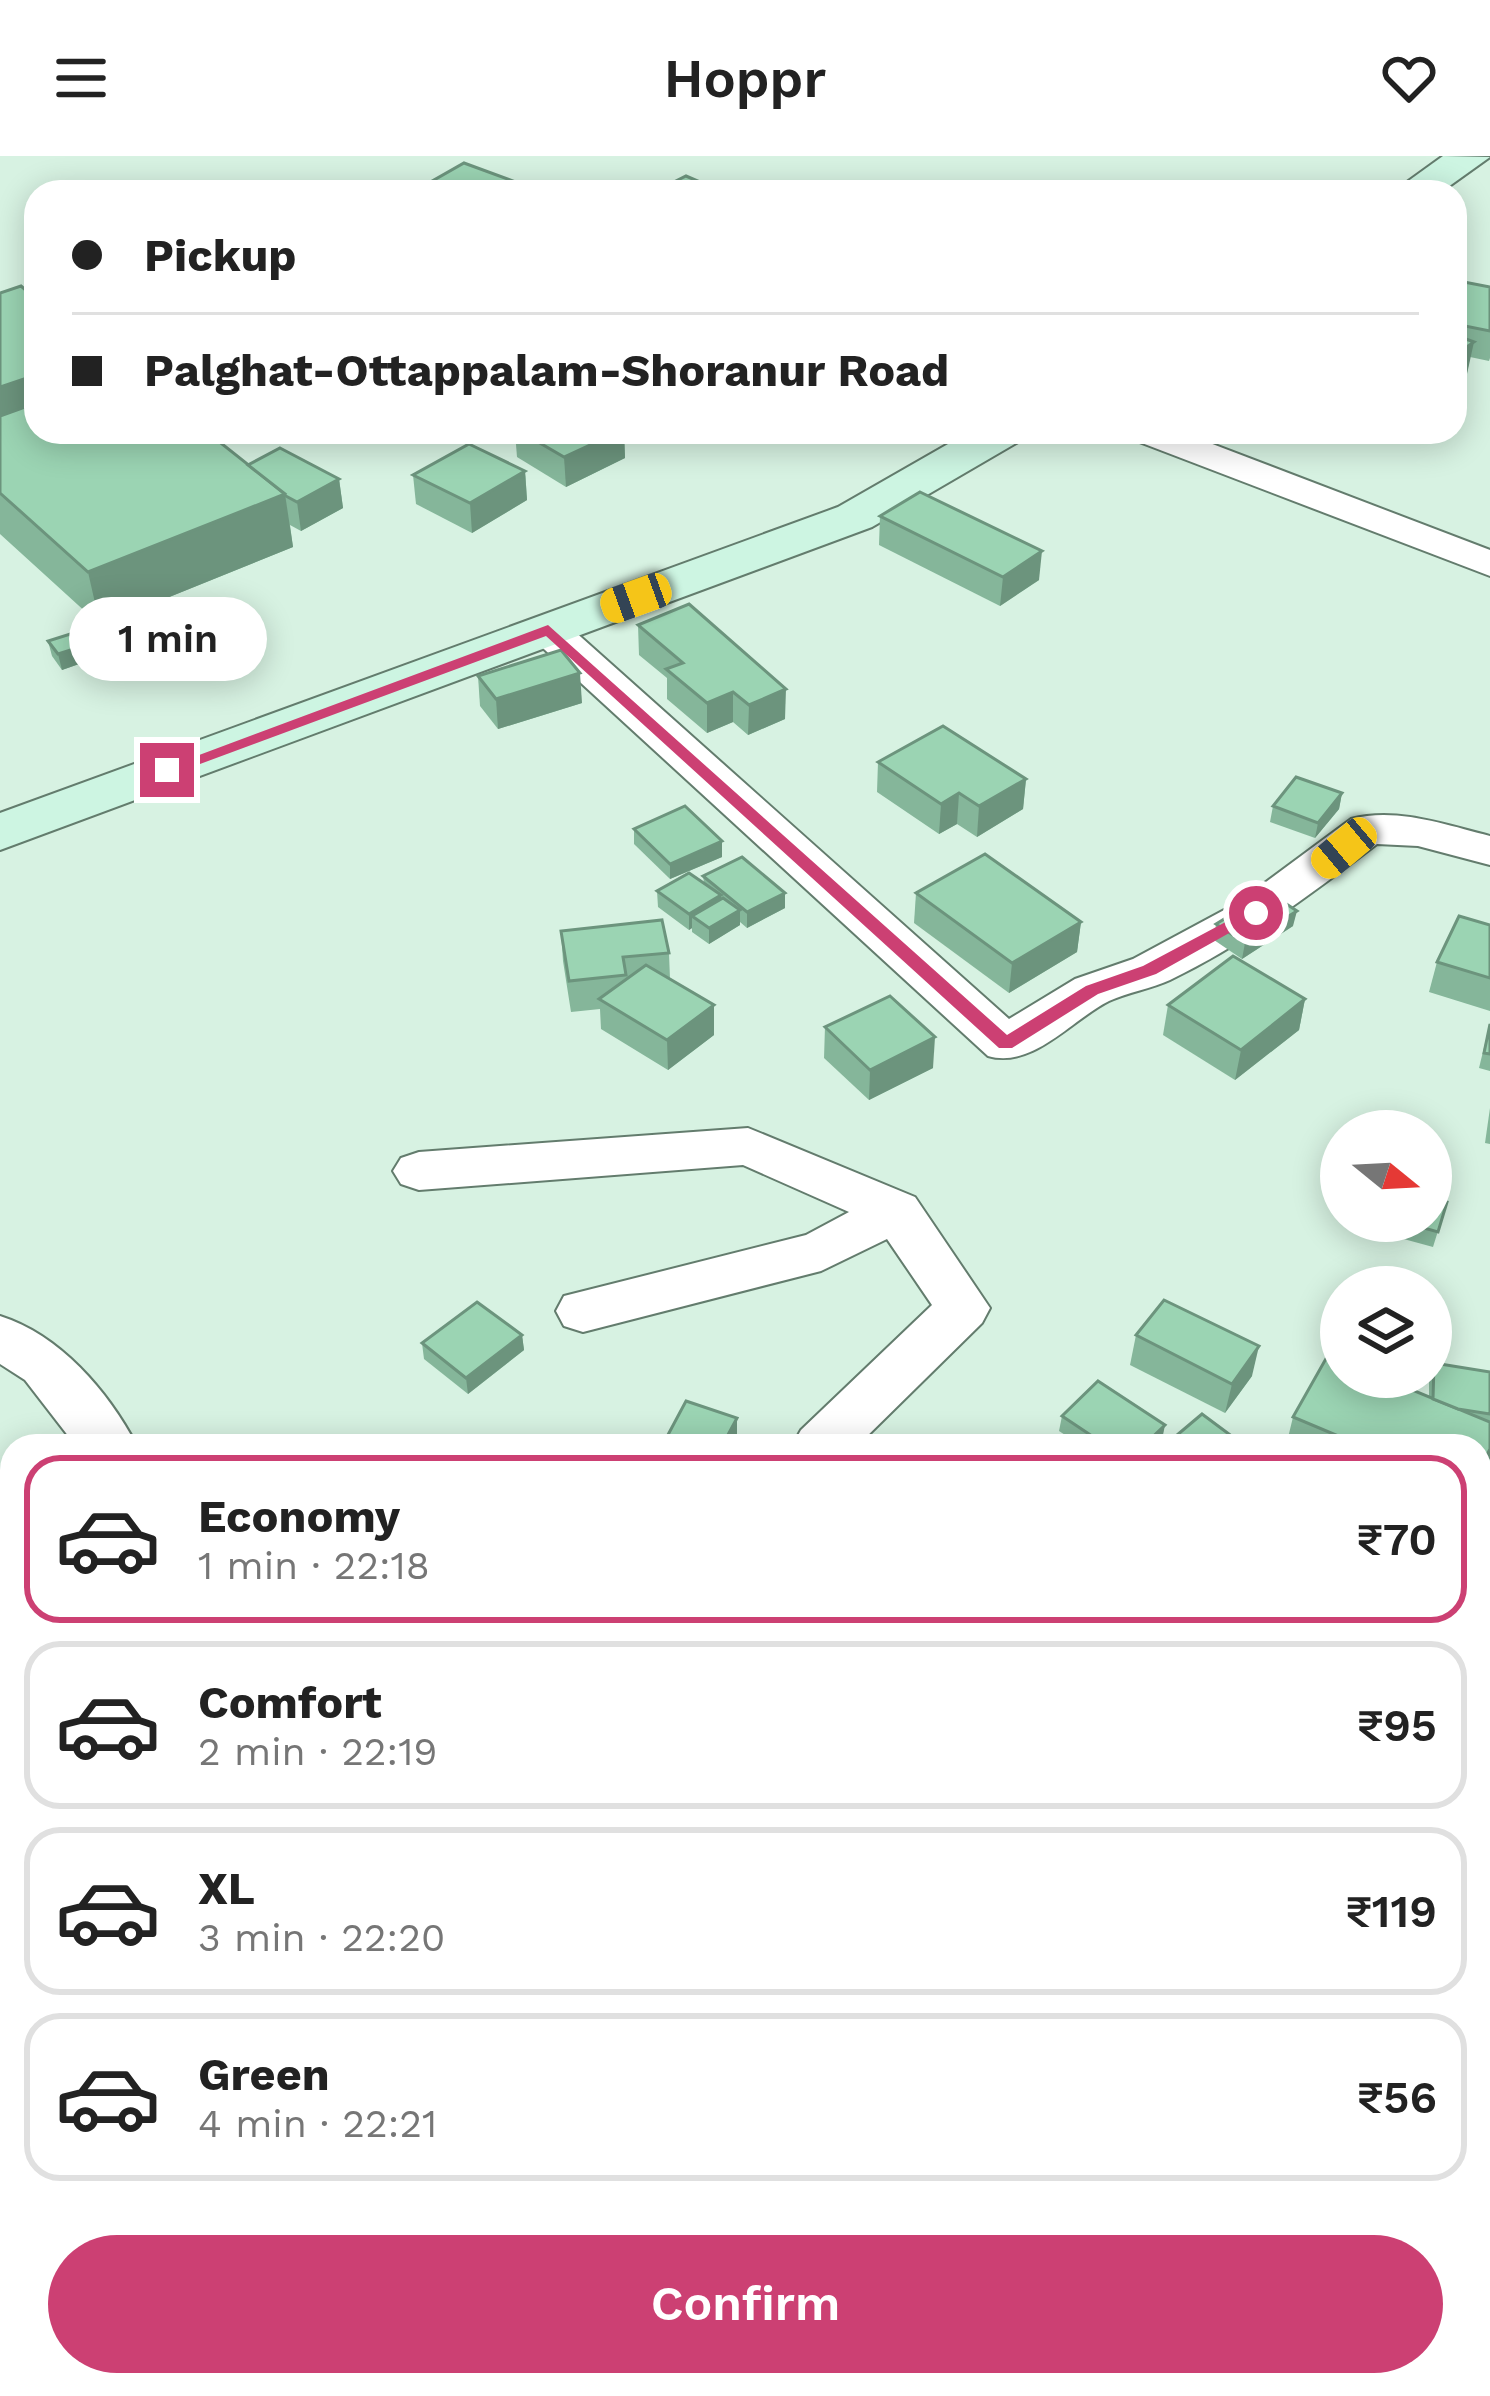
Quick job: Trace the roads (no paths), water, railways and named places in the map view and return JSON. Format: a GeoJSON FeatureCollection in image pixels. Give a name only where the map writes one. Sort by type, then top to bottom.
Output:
{"type":"FeatureCollection","features":[{"type":"Feature","properties":{"kind":"main road"},"geometry":{"type":"LineString","coordinates":[[1432,180],[1471,156]]}},
{"type":"Feature","properties":{"kind":"main road"},"geometry":{"type":"LineString","coordinates":[[0,833],[855,518],[982,444]]}},
{"type":"Feature","properties":{"kind":"street"},"geometry":{"type":"LineString","coordinates":[[1178,444],[1490,564]]}},
{"type":"Feature","properties":{"kind":"street"},"geometry":{"type":"LineString","coordinates":[[548,630],[1006,1044],[1092,990],[1150,970],[1256,913],[1367,830],[1418,832],[1490,851]]}},
{"type":"Feature","properties":{"kind":"street"},"geometry":{"type":"LineString","coordinates":[[419,1171],[748,1146],[896,1211],[963,1308],[833,1434]]}},
{"type":"Feature","properties":{"kind":"street"},"geometry":{"type":"LineString","coordinates":[[583,1311],[821,1251],[896,1211]]}},
{"type":"Feature","properties":{"kind":"street"},"geometry":{"type":"LineString","coordinates":[[0,1337],[45,1365],[99,1434]]}}]}
